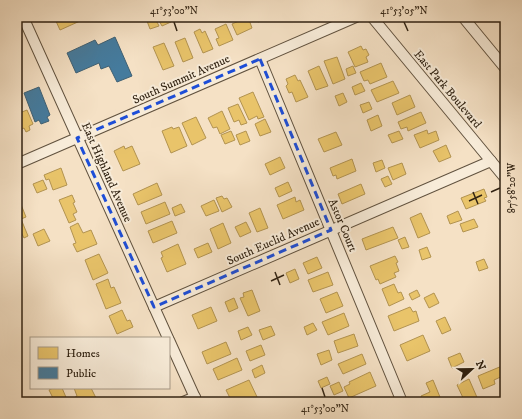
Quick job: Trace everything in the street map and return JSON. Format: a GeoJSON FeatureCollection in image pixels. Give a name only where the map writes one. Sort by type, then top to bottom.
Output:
{"type":"FeatureCollection","features":[{"type":"Feature","properties":{"kind":"street","name":"East Highland Avenue"},"geometry":{"type":"LineString","coordinates":[[23,17],[167,337]]}},
{"type":"Feature","properties":{"kind":"street","name":"South Summit Avenue"},"geometry":{"type":"LineString","coordinates":[[17,164],[356,17]]}},
{"type":"Feature","properties":{"kind":"street","name":"East Park Boulevard"},"geometry":{"type":"LineString","coordinates":[[372,17],[505,178]]}},
{"type":"Feature","properties":{"kind":"street"},"geometry":{"type":"LineString","coordinates":[[463,17],[505,68]]}},
{"type":"Feature","properties":{"kind":"street","name":"Astor Court"},"geometry":{"type":"LineString","coordinates":[[260,59],[402,402]]}},
{"type":"Feature","properties":{"kind":"street","name":"South Euclid Avenue"},"geometry":{"type":"LineString","coordinates":[[154,307],[491,161]]}},
{"type":"Feature","properties":{"kind":"street","name":"East Highland Avenue"},"geometry":{"type":"LineString","coordinates":[[170,343],[196,400]]}},
{"type":"Feature","properties":{"kind":"street"},"geometry":{"type":"LineString","coordinates":[[183,402],[196,400]]}},
{"type":"Feature","properties":{"kind":"highlighted area"},"geometry":{"type":"Polygon","coordinates":[[[260,59],[331,230],[154,307],[77,138],[260,59]]]}},
{"type":"Feature","properties":{"kind":"building: Homes"},"geometry":{"type":"Polygon","coordinates":[[[58,17],[79,17],[80,21],[60,30],[55,19],[58,17]]]}},
{"type":"Feature","properties":{"kind":"building: Homes"},"geometry":{"type":"Polygon","coordinates":[[[157,17],[169,17],[171,22],[162,26],[157,17]]]}},
{"type":"Feature","properties":{"kind":"building: Homes"},"geometry":{"type":"Polygon","coordinates":[[[248,17],[252,28],[237,35],[232,24],[248,17]]]}},
{"type":"Feature","properties":{"kind":"building: Homes"},"geometry":{"type":"Polygon","coordinates":[[[256,17],[271,17],[258,22],[256,17]]]}},
{"type":"Feature","properties":{"kind":"building: Homes"},"geometry":{"type":"Polygon","coordinates":[[[155,18],[159,26],[150,29],[147,21],[155,18]]]}},
{"type":"Feature","properties":{"kind":"building: Homes"},"geometry":{"type":"Polygon","coordinates":[[[226,24],[233,40],[219,46],[216,39],[219,38],[215,29],[226,24]]]}},
{"type":"Feature","properties":{"kind":"building: Homes"},"geometry":{"type":"Polygon","coordinates":[[[200,29],[202,33],[205,31],[213,49],[203,53],[194,32],[200,29]]]}},
{"type":"Feature","properties":{"kind":"building: Homes"},"geometry":{"type":"Polygon","coordinates":[[[185,38],[193,58],[183,62],[175,42],[185,38]]]}},
{"type":"Feature","properties":{"kind":"building: Homes"},"geometry":{"type":"Polygon","coordinates":[[[164,43],[174,66],[163,70],[153,47],[164,43]]]}},
{"type":"Feature","properties":{"kind":"building: Homes"},"geometry":{"type":"Polygon","coordinates":[[[361,46],[363,50],[366,49],[369,55],[366,57],[368,62],[355,67],[348,52],[361,46]]]}},
{"type":"Feature","properties":{"kind":"building: Homes"},"geometry":{"type":"Polygon","coordinates":[[[337,57],[345,79],[333,84],[324,61],[337,57]]]}},
{"type":"Feature","properties":{"kind":"building: Homes"},"geometry":{"type":"Polygon","coordinates":[[[381,63],[387,77],[370,84],[368,80],[364,81],[360,72],[381,63]]]}},
{"type":"Feature","properties":{"kind":"building: Homes"},"geometry":{"type":"Polygon","coordinates":[[[319,66],[328,86],[316,90],[308,71],[319,66]]]}},
{"type":"Feature","properties":{"kind":"building: Homes"},"geometry":{"type":"Polygon","coordinates":[[[353,66],[356,73],[348,76],[346,69],[353,66]]]}},
{"type":"Feature","properties":{"kind":"building: Homes"},"geometry":{"type":"Polygon","coordinates":[[[295,75],[298,81],[300,80],[308,97],[296,102],[292,92],[289,93],[286,86],[288,84],[286,79],[295,75]]]}},
{"type":"Feature","properties":{"kind":"building: Homes"},"geometry":{"type":"Polygon","coordinates":[[[393,81],[399,93],[377,102],[371,90],[393,81]]]}},
{"type":"Feature","properties":{"kind":"building: Homes"},"geometry":{"type":"Polygon","coordinates":[[[361,83],[365,91],[355,95],[352,87],[361,83]]]}},
{"type":"Feature","properties":{"kind":"building: Homes"},"geometry":{"type":"Polygon","coordinates":[[[253,92],[264,117],[258,119],[257,116],[249,120],[239,98],[253,92]]]}},
{"type":"Feature","properties":{"kind":"building: Homes"},"geometry":{"type":"Polygon","coordinates":[[[343,93],[347,102],[339,106],[335,96],[343,93]]]}},
{"type":"Feature","properties":{"kind":"building: Homes"},"geometry":{"type":"Polygon","coordinates":[[[410,95],[415,107],[397,115],[392,103],[410,95]]]}},
{"type":"Feature","properties":{"kind":"building: Homes"},"geometry":{"type":"Polygon","coordinates":[[[369,102],[372,109],[363,113],[360,105],[369,102]]]}},
{"type":"Feature","properties":{"kind":"building: Homes"},"geometry":{"type":"Polygon","coordinates":[[[238,104],[247,123],[241,125],[239,120],[234,122],[228,108],[238,104]]]}},
{"type":"Feature","properties":{"kind":"building: Homes"},"geometry":{"type":"Polygon","coordinates":[[[27,110],[33,124],[29,126],[30,130],[26,132],[24,128],[20,130],[17,123],[17,114],[27,110]]]}},
{"type":"Feature","properties":{"kind":"building: Homes"},"geometry":{"type":"Polygon","coordinates":[[[222,111],[230,129],[220,134],[217,127],[213,128],[208,118],[222,111]]]}},
{"type":"Feature","properties":{"kind":"building: Homes"},"geometry":{"type":"Polygon","coordinates":[[[421,112],[426,123],[408,131],[407,127],[401,129],[398,122],[421,112]]]}},
{"type":"Feature","properties":{"kind":"building: Homes"},"geometry":{"type":"Polygon","coordinates":[[[378,115],[382,126],[371,131],[367,120],[378,115]]]}},
{"type":"Feature","properties":{"kind":"building: Homes"},"geometry":{"type":"Polygon","coordinates":[[[196,117],[206,138],[192,145],[182,123],[196,117]]]}},
{"type":"Feature","properties":{"kind":"building: Homes"},"geometry":{"type":"Polygon","coordinates":[[[265,119],[271,132],[260,136],[255,124],[265,119]]]}},
{"type":"Feature","properties":{"kind":"building: Homes"},"geometry":{"type":"Polygon","coordinates":[[[172,127],[173,129],[179,127],[187,146],[171,153],[162,131],[172,127]]]}},
{"type":"Feature","properties":{"kind":"building: Homes"},"geometry":{"type":"Polygon","coordinates":[[[427,130],[428,134],[436,131],[439,140],[420,148],[414,135],[427,130]]]}},
{"type":"Feature","properties":{"kind":"building: Homes"},"geometry":{"type":"Polygon","coordinates":[[[231,131],[235,140],[225,144],[221,135],[231,131]]]}},
{"type":"Feature","properties":{"kind":"building: Homes"},"geometry":{"type":"Polygon","coordinates":[[[246,131],[250,141],[240,145],[236,135],[246,131]]]}},
{"type":"Feature","properties":{"kind":"building: Homes"},"geometry":{"type":"Polygon","coordinates":[[[399,131],[403,139],[392,143],[388,135],[399,131]]]}},
{"type":"Feature","properties":{"kind":"building: Homes"},"geometry":{"type":"Polygon","coordinates":[[[336,132],[342,145],[324,152],[318,139],[336,132]]]}},
{"type":"Feature","properties":{"kind":"building: Homes"},"geometry":{"type":"Polygon","coordinates":[[[446,145],[451,157],[439,162],[433,151],[446,145]]]}},
{"type":"Feature","properties":{"kind":"building: Homes"},"geometry":{"type":"Polygon","coordinates":[[[124,146],[125,149],[132,146],[140,164],[123,171],[114,151],[124,146]]]}},
{"type":"Feature","properties":{"kind":"building: Homes"},"geometry":{"type":"Polygon","coordinates":[[[280,157],[285,168],[270,175],[265,164],[280,157]]]}},
{"type":"Feature","properties":{"kind":"building: Homes"},"geometry":{"type":"Polygon","coordinates":[[[352,159],[356,171],[337,179],[336,175],[333,176],[330,168],[352,159]]]}},
{"type":"Feature","properties":{"kind":"building: Homes"},"geometry":{"type":"Polygon","coordinates":[[[382,160],[385,168],[376,172],[373,163],[382,160]]]}},
{"type":"Feature","properties":{"kind":"building: Homes"},"geometry":{"type":"Polygon","coordinates":[[[402,163],[406,174],[393,180],[388,168],[402,163]]]}},
{"type":"Feature","properties":{"kind":"building: Homes"},"geometry":{"type":"Polygon","coordinates":[[[61,168],[67,185],[53,190],[49,179],[46,180],[44,175],[61,168]]]}},
{"type":"Feature","properties":{"kind":"building: Homes"},"geometry":{"type":"Polygon","coordinates":[[[388,176],[392,184],[385,187],[381,179],[388,176]]]}},
{"type":"Feature","properties":{"kind":"building: Homes"},"geometry":{"type":"Polygon","coordinates":[[[43,180],[47,189],[37,193],[33,184],[43,180]]]}},
{"type":"Feature","properties":{"kind":"building: Homes"},"geometry":{"type":"Polygon","coordinates":[[[288,182],[292,191],[279,197],[275,188],[288,182]]]}},
{"type":"Feature","properties":{"kind":"building: Homes"},"geometry":{"type":"Polygon","coordinates":[[[157,183],[162,195],[138,205],[133,194],[157,183]]]}},
{"type":"Feature","properties":{"kind":"building: Homes"},"geometry":{"type":"Polygon","coordinates":[[[361,184],[365,194],[342,204],[338,194],[361,184]]]}},
{"type":"Feature","properties":{"kind":"building: Homes"},"geometry":{"type":"Polygon","coordinates":[[[484,189],[487,197],[484,198],[486,201],[466,209],[461,198],[484,189]]]}},
{"type":"Feature","properties":{"kind":"building: Homes"},"geometry":{"type":"Polygon","coordinates":[[[72,195],[75,202],[73,203],[77,212],[73,214],[76,220],[69,223],[59,200],[72,195]]]}},
{"type":"Feature","properties":{"kind":"building: Homes"},"geometry":{"type":"Polygon","coordinates":[[[222,196],[224,199],[227,198],[232,207],[222,212],[216,198],[222,196]]]}},
{"type":"Feature","properties":{"kind":"building: Homes"},"geometry":{"type":"Polygon","coordinates":[[[295,197],[296,202],[300,200],[304,210],[283,219],[277,205],[295,197]]]}},
{"type":"Feature","properties":{"kind":"building: Homes"},"geometry":{"type":"Polygon","coordinates":[[[214,200],[219,211],[206,216],[201,206],[214,200]]]}},
{"type":"Feature","properties":{"kind":"building: Homes"},"geometry":{"type":"Polygon","coordinates":[[[20,202],[26,217],[21,219],[28,236],[24,238],[21,232],[17,233],[17,203],[20,202]]]}},
{"type":"Feature","properties":{"kind":"building: Homes"},"geometry":{"type":"Polygon","coordinates":[[[165,202],[170,214],[146,224],[141,212],[165,202]]]}},
{"type":"Feature","properties":{"kind":"building: Homes"},"geometry":{"type":"Polygon","coordinates":[[[181,204],[185,212],[175,216],[172,208],[181,204]]]}},
{"type":"Feature","properties":{"kind":"building: Homes"},"geometry":{"type":"Polygon","coordinates":[[[260,208],[268,228],[257,232],[249,213],[260,208]]]}},
{"type":"Feature","properties":{"kind":"building: Homes"},"geometry":{"type":"Polygon","coordinates":[[[458,211],[462,220],[450,224],[447,216],[458,211]]]}},
{"type":"Feature","properties":{"kind":"building: Homes"},"geometry":{"type":"Polygon","coordinates":[[[421,213],[430,233],[418,238],[410,218],[421,213]]]}},
{"type":"Feature","properties":{"kind":"building: Homes"},"geometry":{"type":"Polygon","coordinates":[[[474,219],[478,227],[463,232],[460,224],[474,219]]]}},
{"type":"Feature","properties":{"kind":"building: Homes"},"geometry":{"type":"Polygon","coordinates":[[[172,221],[177,233],[153,243],[148,231],[172,221]]]}},
{"type":"Feature","properties":{"kind":"building: Homes"},"geometry":{"type":"Polygon","coordinates":[[[246,222],[251,232],[240,237],[235,227],[246,222]]]}},
{"type":"Feature","properties":{"kind":"building: Homes"},"geometry":{"type":"Polygon","coordinates":[[[78,223],[83,233],[91,230],[97,244],[77,252],[73,244],[76,243],[70,227],[78,223]]]}},
{"type":"Feature","properties":{"kind":"building: Homes"},"geometry":{"type":"Polygon","coordinates":[[[223,223],[231,243],[218,249],[210,229],[223,223]]]}},
{"type":"Feature","properties":{"kind":"building: Homes"},"geometry":{"type":"Polygon","coordinates":[[[393,227],[398,238],[366,250],[362,239],[393,227]]]}},
{"type":"Feature","properties":{"kind":"building: Homes"},"geometry":{"type":"Polygon","coordinates":[[[44,229],[50,241],[38,246],[33,234],[44,229]]]}},
{"type":"Feature","properties":{"kind":"building: Homes"},"geometry":{"type":"Polygon","coordinates":[[[405,237],[409,247],[402,249],[398,240],[405,237]]]}},
{"type":"Feature","properties":{"kind":"building: Homes"},"geometry":{"type":"Polygon","coordinates":[[[208,243],[212,252],[198,258],[194,249],[208,243]]]}},
{"type":"Feature","properties":{"kind":"building: Homes"},"geometry":{"type":"Polygon","coordinates":[[[178,244],[186,264],[167,272],[161,258],[163,257],[161,252],[178,244]]]}},
{"type":"Feature","properties":{"kind":"building: Homes"},"geometry":{"type":"Polygon","coordinates":[[[505,245],[505,254],[501,247],[505,245]]]}},
{"type":"Feature","properties":{"kind":"building: Homes"},"geometry":{"type":"Polygon","coordinates":[[[427,247],[431,257],[422,260],[419,250],[427,247]]]}},
{"type":"Feature","properties":{"kind":"building: Homes"},"geometry":{"type":"Polygon","coordinates":[[[99,254],[108,273],[93,280],[85,260],[99,254]]]}},
{"type":"Feature","properties":{"kind":"building: Homes"},"geometry":{"type":"Polygon","coordinates":[[[395,256],[398,262],[396,263],[399,271],[394,273],[396,277],[380,284],[378,279],[376,280],[370,266],[395,256]]]}},
{"type":"Feature","properties":{"kind":"building: Homes"},"geometry":{"type":"Polygon","coordinates":[[[317,257],[322,268],[308,274],[303,263],[317,257]]]}},
{"type":"Feature","properties":{"kind":"building: Homes"},"geometry":{"type":"Polygon","coordinates":[[[484,259],[488,268],[479,271],[476,262],[484,259]]]}},
{"type":"Feature","properties":{"kind":"building: Homes"},"geometry":{"type":"Polygon","coordinates":[[[295,269],[299,279],[290,283],[286,273],[295,269]]]}},
{"type":"Feature","properties":{"kind":"building: Homes"},"geometry":{"type":"Polygon","coordinates":[[[328,272],[333,285],[313,292],[308,280],[328,272]]]}},
{"type":"Feature","properties":{"kind":"building: Homes"},"geometry":{"type":"Polygon","coordinates":[[[108,279],[111,288],[114,287],[121,303],[106,309],[96,284],[108,279]]]}},
{"type":"Feature","properties":{"kind":"building: Homes"},"geometry":{"type":"Polygon","coordinates":[[[394,284],[398,293],[401,292],[404,299],[389,306],[382,289],[394,284]]]}},
{"type":"Feature","properties":{"kind":"building: Homes"},"geometry":{"type":"Polygon","coordinates":[[[252,290],[260,311],[248,316],[240,298],[244,297],[243,293],[252,290]]]}},
{"type":"Feature","properties":{"kind":"building: Homes"},"geometry":{"type":"Polygon","coordinates":[[[417,290],[420,296],[412,300],[409,294],[417,290]]]}},
{"type":"Feature","properties":{"kind":"building: Homes"},"geometry":{"type":"Polygon","coordinates":[[[337,292],[343,306],[326,313],[320,299],[337,292]]]}},
{"type":"Feature","properties":{"kind":"building: Homes"},"geometry":{"type":"Polygon","coordinates":[[[434,293],[439,303],[429,308],[424,298],[434,293]]]}},
{"type":"Feature","properties":{"kind":"building: Homes"},"geometry":{"type":"Polygon","coordinates":[[[234,298],[238,308],[229,312],[225,302],[234,298]]]}},
{"type":"Feature","properties":{"kind":"building: Homes"},"geometry":{"type":"Polygon","coordinates":[[[211,307],[217,321],[198,329],[192,315],[211,307]]]}},
{"type":"Feature","properties":{"kind":"building: Homes"},"geometry":{"type":"Polygon","coordinates":[[[410,307],[413,312],[416,311],[419,321],[394,331],[388,316],[410,307]]]}},
{"type":"Feature","properties":{"kind":"building: Homes"},"geometry":{"type":"Polygon","coordinates":[[[122,310],[127,321],[130,320],[133,327],[117,334],[109,316],[122,310]]]}},
{"type":"Feature","properties":{"kind":"building: Homes"},"geometry":{"type":"Polygon","coordinates":[[[344,313],[349,326],[328,335],[322,322],[344,313]]]}},
{"type":"Feature","properties":{"kind":"building: Homes"},"geometry":{"type":"Polygon","coordinates":[[[445,317],[451,330],[442,334],[436,321],[445,317]]]}},
{"type":"Feature","properties":{"kind":"building: Homes"},"geometry":{"type":"Polygon","coordinates":[[[313,323],[317,330],[307,335],[304,327],[313,323]]]}},
{"type":"Feature","properties":{"kind":"building: Homes"},"geometry":{"type":"Polygon","coordinates":[[[271,326],[275,335],[263,340],[259,330],[271,326]]]}},
{"type":"Feature","properties":{"kind":"building: Homes"},"geometry":{"type":"Polygon","coordinates":[[[248,327],[252,335],[241,340],[238,331],[248,327]]]}},
{"type":"Feature","properties":{"kind":"building: Homes"},"geometry":{"type":"Polygon","coordinates":[[[354,334],[358,346],[338,353],[334,341],[354,334]]]}},
{"type":"Feature","properties":{"kind":"building: Homes"},"geometry":{"type":"Polygon","coordinates":[[[423,335],[430,351],[407,361],[400,345],[423,335]]]}},
{"type":"Feature","properties":{"kind":"building: Homes"},"geometry":{"type":"Polygon","coordinates":[[[226,342],[231,354],[207,364],[202,352],[226,342]]]}},
{"type":"Feature","properties":{"kind":"building: Homes"},"geometry":{"type":"Polygon","coordinates":[[[261,345],[265,355],[250,361],[246,351],[261,345]]]}},
{"type":"Feature","properties":{"kind":"building: Homes"},"geometry":{"type":"Polygon","coordinates":[[[329,350],[332,360],[321,365],[317,354],[329,350]]]}},
{"type":"Feature","properties":{"kind":"building: Homes"},"geometry":{"type":"Polygon","coordinates":[[[460,353],[464,362],[452,368],[448,358],[460,353]]]}},
{"type":"Feature","properties":{"kind":"building: Homes"},"geometry":{"type":"Polygon","coordinates":[[[362,354],[366,364],[343,374],[338,364],[362,354]]]}},
{"type":"Feature","properties":{"kind":"building: Homes"},"geometry":{"type":"Polygon","coordinates":[[[237,358],[242,370],[218,380],[213,369],[237,358]]]}},
{"type":"Feature","properties":{"kind":"building: Homes"},"geometry":{"type":"Polygon","coordinates":[[[262,365],[265,373],[255,378],[252,370],[262,365]]]}},
{"type":"Feature","properties":{"kind":"building: Homes"},"geometry":{"type":"Polygon","coordinates":[[[502,366],[505,375],[494,380],[495,384],[483,389],[478,376],[502,366]]]}},
{"type":"Feature","properties":{"kind":"building: Homes"},"geometry":{"type":"Polygon","coordinates":[[[370,372],[376,386],[349,398],[344,387],[350,384],[349,382],[370,372]]]}},
{"type":"Feature","properties":{"kind":"building: Homes"},"geometry":{"type":"Polygon","coordinates":[[[327,377],[330,384],[321,388],[318,381],[327,377]]]}},
{"type":"Feature","properties":{"kind":"building: Homes"},"geometry":{"type":"Polygon","coordinates":[[[469,379],[479,402],[465,402],[457,385],[469,379]]]}},
{"type":"Feature","properties":{"kind":"building: Homes"},"geometry":{"type":"Polygon","coordinates":[[[249,380],[258,399],[251,402],[232,402],[226,390],[249,380]]]}},
{"type":"Feature","properties":{"kind":"building: Homes"},"geometry":{"type":"Polygon","coordinates":[[[433,380],[442,402],[424,402],[421,396],[430,392],[426,383],[433,380]]]}},
{"type":"Feature","properties":{"kind":"building: Homes"},"geometry":{"type":"Polygon","coordinates":[[[339,382],[343,391],[334,395],[330,386],[339,382]]]}},
{"type":"Feature","properties":{"kind":"building: Homes"},"geometry":{"type":"Polygon","coordinates":[[[62,389],[68,402],[51,402],[54,400],[49,390],[62,389]]]}},
{"type":"Feature","properties":{"kind":"building: Homes"},"geometry":{"type":"Polygon","coordinates":[[[74,389],[92,389],[97,400],[93,402],[75,402],[74,398],[77,396],[74,389]]]}},
{"type":"Feature","properties":{"kind":"building: Public"},"geometry":{"type":"Polygon","coordinates":[[[115,37],[132,76],[117,82],[109,66],[101,69],[99,63],[76,73],[67,53],[95,40],[98,45],[115,37]]]}},
{"type":"Feature","properties":{"kind":"building: Public"},"geometry":{"type":"Polygon","coordinates":[[[39,87],[50,115],[47,117],[49,121],[41,124],[39,120],[35,122],[24,93],[39,87]]]}}]}
